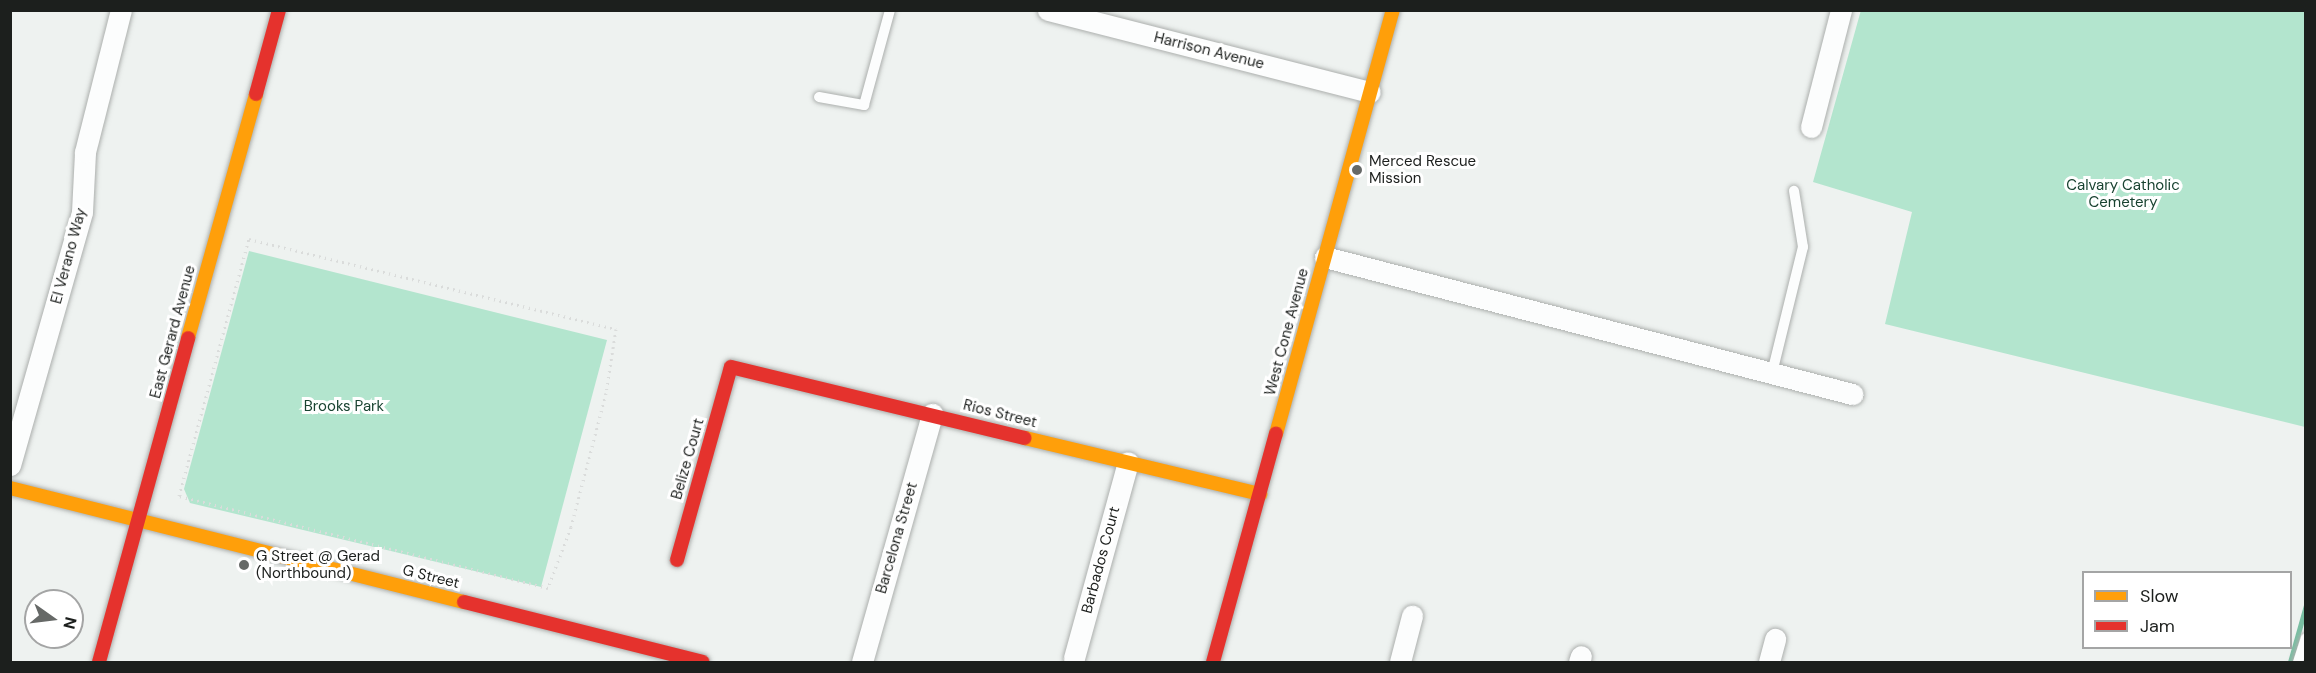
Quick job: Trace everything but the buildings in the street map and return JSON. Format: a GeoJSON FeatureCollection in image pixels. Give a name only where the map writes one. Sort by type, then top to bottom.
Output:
{"type":"FeatureCollection","features":[{"type":"Feature","properties":{"kind":"street","name":"El Verano Way"},"geometry":{"type":"LineString","coordinates":[[10,465],[82,212],[85,152],[121,10]]}},
{"type":"Feature","properties":{"kind":"street","name":"East Gerard Avenue"},"geometry":{"type":"LineString","coordinates":[[99,663],[279,10]]}},
{"type":"Feature","properties":{"kind":"street","name":"Harrison Avenue"},"geometry":{"type":"LineString","coordinates":[[1048,10],[1370,92]]}},
{"type":"Feature","properties":{"kind":"street","name":"West Cone Avenue"},"geometry":{"type":"LineString","coordinates":[[1213,663],[1393,10]]}},
{"type":"Feature","properties":{"kind":"street"},"geometry":{"type":"LineString","coordinates":[[1811,127],[1841,10]]}},
{"type":"Feature","properties":{"kind":"street"},"geometry":{"type":"LineString","coordinates":[[1325,257],[1852,394]]}},
{"type":"Feature","properties":{"kind":"street","name":"Rios Street"},"geometry":{"type":"LineString","coordinates":[[731,367],[1260,494]]}},
{"type":"Feature","properties":{"kind":"street","name":"Belize Court"},"geometry":{"type":"LineString","coordinates":[[677,560],[731,367]]}},
{"type":"Feature","properties":{"kind":"street","name":"Barcelona Street"},"geometry":{"type":"LineString","coordinates":[[862,663],[932,414]]}},
{"type":"Feature","properties":{"kind":"street","name":"Barbados Court"},"geometry":{"type":"LineString","coordinates":[[1074,658],[1128,462]]}},
{"type":"Feature","properties":{"kind":"street","name":"G Street"},"geometry":{"type":"LineString","coordinates":[[10,488],[139,520],[649,656],[703,663]]}},
{"type":"Feature","properties":{"kind":"street"},"geometry":{"type":"LineString","coordinates":[[1400,663],[1412,616]]}},
{"type":"Feature","properties":{"kind":"street"},"geometry":{"type":"LineString","coordinates":[[1769,663],[1775,639]]}},
{"type":"Feature","properties":{"kind":"lane"},"geometry":{"type":"LineString","coordinates":[[819,97],[864,105],[890,10]]}},
{"type":"Feature","properties":{"kind":"lane"},"geometry":{"type":"LineString","coordinates":[[1772,373],[1803,247],[1794,191]]}},
{"type":"Feature","properties":{"kind":"lane"},"geometry":{"type":"LineString","coordinates":[[2298,663],[2306,638]]}},
{"type":"Feature","properties":{"kind":"path"},"geometry":{"type":"LineString","coordinates":[[249,239],[500,301],[616,328],[606,393],[585,473],[548,588],[179,496],[249,239]]}},
{"type":"Feature","properties":{"kind":"green space","name":"Calvary Catholic Cemetery"},"geometry":{"type":"Polygon","coordinates":[[[1861,10],[2305,11],[2305,427],[1885,324],[1912,212],[1813,182],[1861,10]]]}},
{"type":"Feature","properties":{"kind":"green space","name":"Brooks Park"},"geometry":{"type":"Polygon","coordinates":[[[249,251],[607,340],[541,587],[190,503],[184,489],[249,251]]]}},
{"type":"Feature","properties":{"kind":"waterway"},"geometry":{"type":"LineString","coordinates":[[2290,662],[2306,605]]}},
{"type":"Feature","properties":{"kind":"traffic: slow"},"geometry":{"type":"LineString","coordinates":[[1276,434],[1393,10]]}},
{"type":"Feature","properties":{"kind":"traffic: slow"},"geometry":{"type":"LineString","coordinates":[[188,338],[256,94]]}},
{"type":"Feature","properties":{"kind":"traffic: slow"},"geometry":{"type":"LineString","coordinates":[[1025,438],[1260,494]]}},
{"type":"Feature","properties":{"kind":"traffic: slow"},"geometry":{"type":"LineString","coordinates":[[10,488],[464,602]]}},
{"type":"Feature","properties":{"kind":"traffic: jam"},"geometry":{"type":"LineString","coordinates":[[256,94],[279,10]]}},
{"type":"Feature","properties":{"kind":"traffic: jam"},"geometry":{"type":"LineString","coordinates":[[99,662],[188,338]]}},
{"type":"Feature","properties":{"kind":"traffic: jam"},"geometry":{"type":"LineString","coordinates":[[677,560],[731,367],[1025,438]]}},
{"type":"Feature","properties":{"kind":"traffic: jam"},"geometry":{"type":"LineString","coordinates":[[1213,662],[1276,434]]}},
{"type":"Feature","properties":{"kind":"traffic: jam"},"geometry":{"type":"LineString","coordinates":[[464,602],[703,662]]}},
{"type":"Feature","properties":{"kind":"place","name":"Merced Rescue Mission"},"geometry":{"type":"Point","coordinates":[1357,170]}},
{"type":"Feature","properties":{"kind":"place","name":"G Street @ Gerad (Northbound)"},"geometry":{"type":"Point","coordinates":[244,565]}}]}
